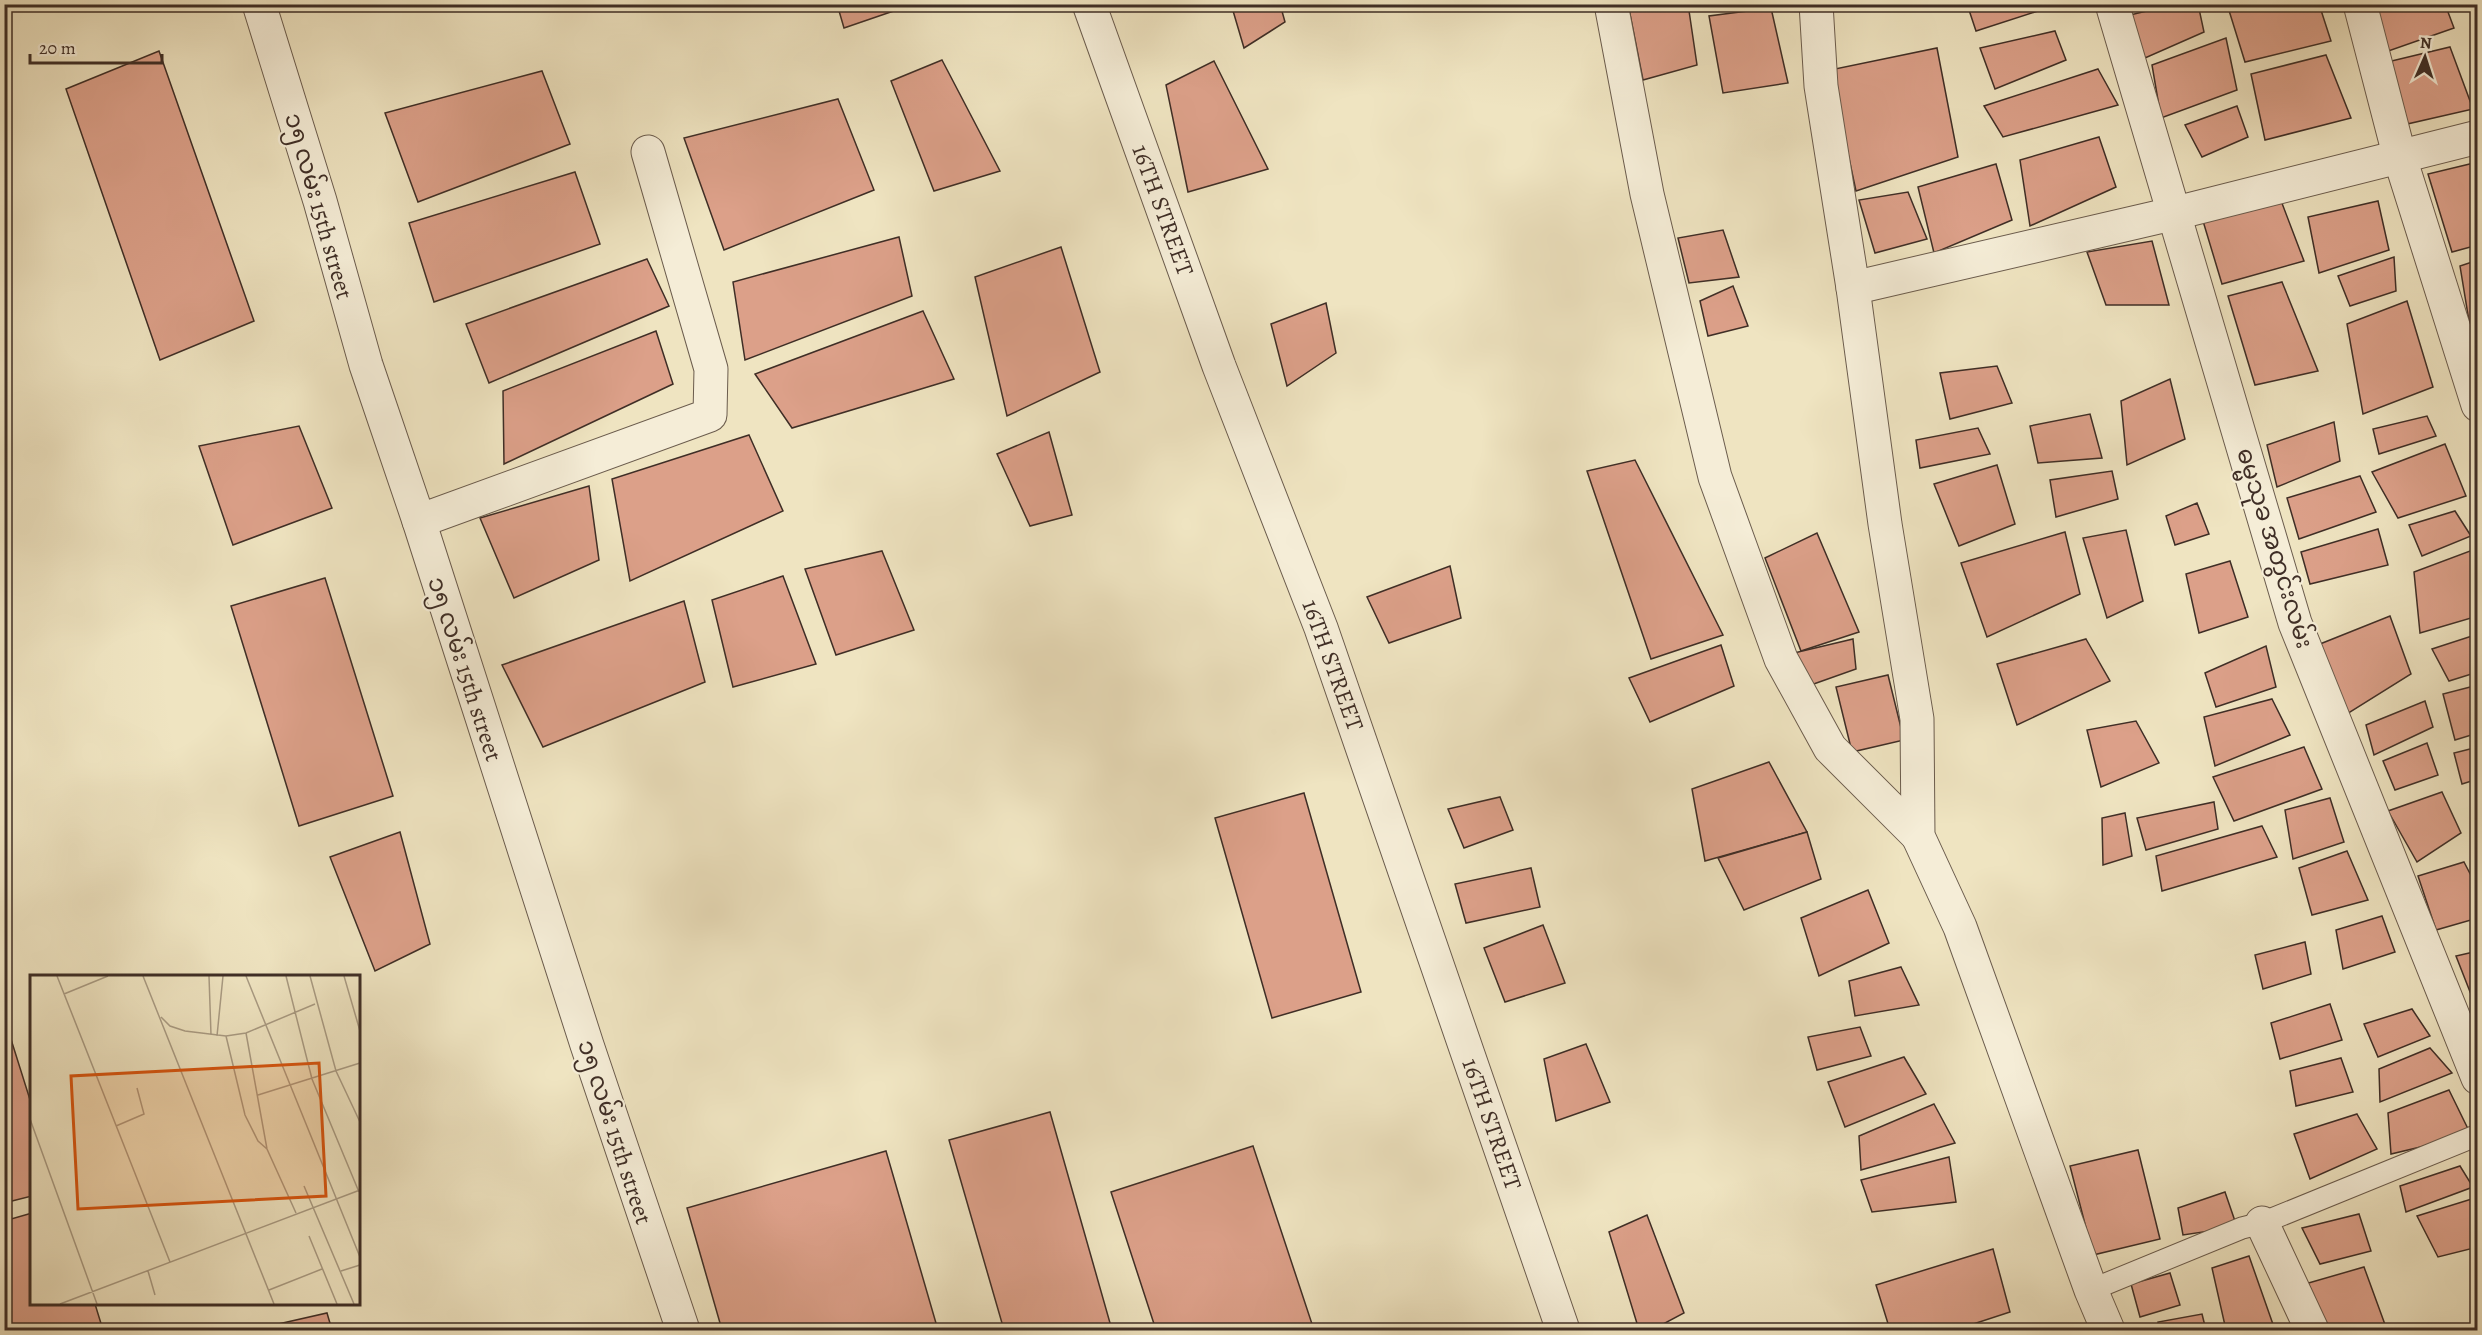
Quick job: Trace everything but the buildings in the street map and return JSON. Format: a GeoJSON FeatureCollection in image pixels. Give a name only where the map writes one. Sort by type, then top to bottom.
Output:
{"type":"FeatureCollection","features":[{"type":"Feature","properties":{"kind":"street","name":"၁၅ လမ်း 15th street"},"geometry":{"type":"LineString","coordinates":[[259,4],[320,201],[366,365],[419,521],[583,1034],[683,1330]]}},
{"type":"Feature","properties":{"kind":"street","name":"16TH STREET"},"geometry":{"type":"LineString","coordinates":[[1089,4],[1219,366],[1322,628],[1563,1330]]}},
{"type":"Feature","properties":{"kind":"street"},"geometry":{"type":"LineString","coordinates":[[1611,4],[1647,194],[1715,477],[1781,659],[1830,748],[1918,836],[1960,927],[2091,1290],[2108,1330]]}},
{"type":"Feature","properties":{"kind":"street"},"geometry":{"type":"LineString","coordinates":[[1816,4],[1821,86],[1853,288],[1885,524],[1917,719],[1918,836]]}},
{"type":"Feature","properties":{"kind":"street","name":"ဓမ္မသုခ အတွင်းလမ်း"},"geometry":{"type":"LineString","coordinates":[[2112,4],[2176,213],[2295,623],[2478,1078]]}},
{"type":"Feature","properties":{"kind":"street"},"geometry":{"type":"LineString","coordinates":[[2360,4],[2400,158],[2478,405]]}},
{"type":"Feature","properties":{"kind":"street"},"geometry":{"type":"LineString","coordinates":[[1853,288],[2176,213],[2478,137]]}},
{"type":"Feature","properties":{"kind":"street"},"geometry":{"type":"LineString","coordinates":[[419,521],[710,415],[711,369],[648,152]]}},
{"type":"Feature","properties":{"kind":"street"},"geometry":{"type":"LineString","coordinates":[[2262,1224],[2312,1330]]}},
{"type":"Feature","properties":{"kind":"lane"},"geometry":{"type":"LineString","coordinates":[[2091,1290],[2242,1227],[2262,1224],[2478,1136]]}}]}
